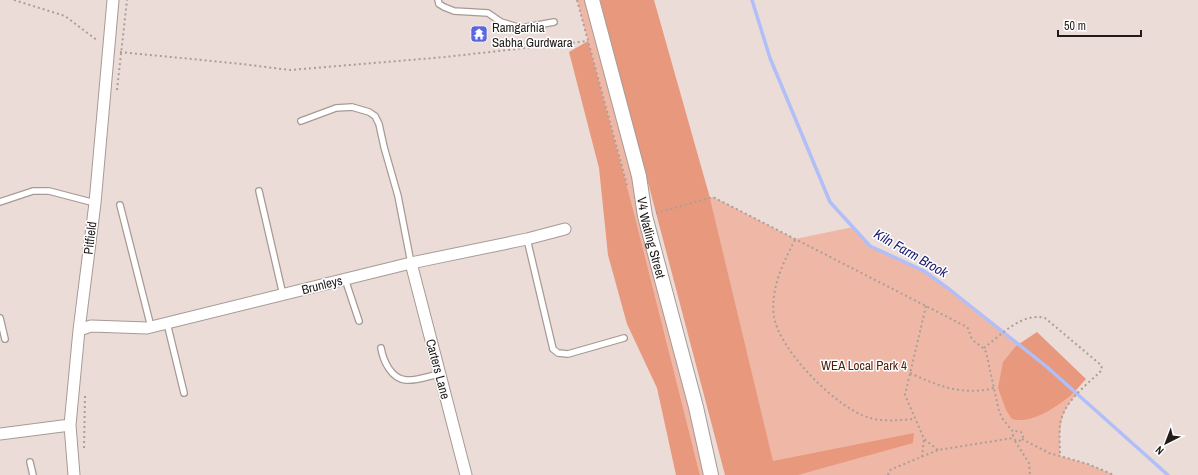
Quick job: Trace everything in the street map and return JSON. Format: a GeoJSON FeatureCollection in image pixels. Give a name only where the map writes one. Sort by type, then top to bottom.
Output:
{"type":"FeatureCollection","features":[{"type":"Feature","properties":{"kind":"street","name":"Pitfield"},"geometry":{"type":"LineString","coordinates":[[74,475],[70,425],[79,330],[95,204],[110,49],[113,0]]}},
{"type":"Feature","properties":{"kind":"street","name":"V4 Watling Street"},"geometry":{"type":"LineString","coordinates":[[592,0],[639,176],[645,216],[696,407],[711,475]]}},
{"type":"Feature","properties":{"kind":"street","name":"Brunleys"},"geometry":{"type":"LineString","coordinates":[[79,330],[91,326],[147,328],[411,263],[527,239],[566,229]]}},
{"type":"Feature","properties":{"kind":"street","name":"Carters Lane"},"geometry":{"type":"LineString","coordinates":[[411,263],[466,475]]}},
{"type":"Feature","properties":{"kind":"street"},"geometry":{"type":"LineString","coordinates":[[0,434],[70,425]]}},
{"type":"Feature","properties":{"kind":"lane"},"geometry":{"type":"LineString","coordinates":[[438,0],[439,4],[454,11],[488,13],[501,22],[520,28],[554,22]]}},
{"type":"Feature","properties":{"kind":"lane"},"geometry":{"type":"LineString","coordinates":[[301,121],[336,108],[352,107],[369,112],[375,116],[379,124],[398,196],[411,263]]}},
{"type":"Feature","properties":{"kind":"lane"},"geometry":{"type":"LineString","coordinates":[[0,202],[33,191],[49,191],[95,204]]}},
{"type":"Feature","properties":{"kind":"lane"},"geometry":{"type":"LineString","coordinates":[[259,191],[283,294]]}},
{"type":"Feature","properties":{"kind":"lane"},"geometry":{"type":"LineString","coordinates":[[120,205],[151,327]]}},
{"type":"Feature","properties":{"kind":"lane"},"geometry":{"type":"LineString","coordinates":[[527,239],[553,349],[558,353],[568,354],[624,338]]}},
{"type":"Feature","properties":{"kind":"lane"},"geometry":{"type":"LineString","coordinates":[[345,279],[359,321]]}},
{"type":"Feature","properties":{"kind":"lane"},"geometry":{"type":"LineString","coordinates":[[0,318],[5,339]]}},
{"type":"Feature","properties":{"kind":"lane"},"geometry":{"type":"LineString","coordinates":[[167,323],[184,394]]}},
{"type":"Feature","properties":{"kind":"lane"},"geometry":{"type":"LineString","coordinates":[[381,348],[383,357],[389,369],[392,373],[404,380],[412,380],[439,374]]}},
{"type":"Feature","properties":{"kind":"lane"},"geometry":{"type":"LineString","coordinates":[[30,462],[33,475]]}},
{"type":"Feature","properties":{"kind":"path"},"geometry":{"type":"LineString","coordinates":[[14,0],[65,16],[110,49],[121,52],[290,70],[445,57],[588,41],[577,0]]}},
{"type":"Feature","properties":{"kind":"path"},"geometry":{"type":"LineString","coordinates":[[645,216],[713,197],[968,327],[972,338],[984,348],[986,352],[1002,418],[1014,433],[1013,438],[1029,463],[1030,475]]}},
{"type":"Feature","properties":{"kind":"path"},"geometry":{"type":"LineString","coordinates":[[795,239],[783,262],[777,280],[774,301],[774,318],[790,350],[828,393],[851,410],[876,420],[915,419]]}},
{"type":"Feature","properties":{"kind":"path"},"geometry":{"type":"LineString","coordinates":[[926,306],[905,395],[924,439],[938,450]]}},
{"type":"Feature","properties":{"kind":"path"},"geometry":{"type":"LineString","coordinates":[[984,348],[1007,330],[1030,317],[1045,318],[1101,365],[1102,369],[1100,372],[1074,397],[1065,410],[1060,424],[1060,456]]}},
{"type":"Feature","properties":{"kind":"path"},"geometry":{"type":"LineString","coordinates":[[910,373],[944,388],[980,391],[994,388]]}},
{"type":"Feature","properties":{"kind":"path"},"geometry":{"type":"LineString","coordinates":[[1014,433],[1018,431],[1021,433],[1023,436],[1022,439]]}},
{"type":"Feature","properties":{"kind":"path"},"geometry":{"type":"LineString","coordinates":[[888,475],[889,471],[892,469],[938,450],[1013,438]]}},
{"type":"Feature","properties":{"kind":"path"},"geometry":{"type":"LineString","coordinates":[[922,457],[924,439]]}},
{"type":"Feature","properties":{"kind":"path"},"geometry":{"type":"LineString","coordinates":[[1022,439],[1049,453],[1088,464],[1114,475]]}},
{"type":"Feature","properties":{"kind":"path"},"geometry":{"type":"LineString","coordinates":[[1015,441],[1018,442],[1022,439]]}},
{"type":"Feature","properties":{"kind":"green space"},"geometry":{"type":"Polygon","coordinates":[[[577,0],[591,0],[711,475],[700,475],[633,209],[577,0]]]}},
{"type":"Feature","properties":{"kind":"green space","name":"WEA Local Park 4"},"geometry":{"type":"Polygon","coordinates":[[[713,197],[795,239],[853,227],[870,246],[924,271],[1047,367],[1077,394],[1066,408],[1061,423],[1060,456],[1088,464],[1114,475],[776,475],[710,198],[713,197]]]}},
{"type":"Feature","properties":{"kind":"shaded area"},"geometry":{"type":"Polygon","coordinates":[[[600,0],[654,0],[710,198],[773,461],[914,433],[913,443],[798,475],[725,475],[600,0]]]}},
{"type":"Feature","properties":{"kind":"shaded area"},"geometry":{"type":"Polygon","coordinates":[[[588,41],[633,209],[700,475],[676,475],[657,388],[627,324],[608,255],[599,168],[569,52],[588,41]]]}},
{"type":"Feature","properties":{"kind":"shaded area"},"geometry":{"type":"Polygon","coordinates":[[[1037,332],[1086,379],[1069,397],[1048,411],[1026,420],[1012,419],[1006,410],[998,388],[1003,362],[1016,346],[1037,332]]]}},
{"type":"Feature","properties":{"kind":"waterway","name":"Kiln Farm Brook"},"geometry":{"type":"LineString","coordinates":[[752,0],[770,58],[830,202],[870,246],[924,271],[949,289],[1047,367],[1168,475]]}},
{"type":"Feature","properties":{"kind":"place","name":"Ramgarhia Sabha Gurdwara"},"geometry":{"type":"Point","coordinates":[479,34]}}]}
